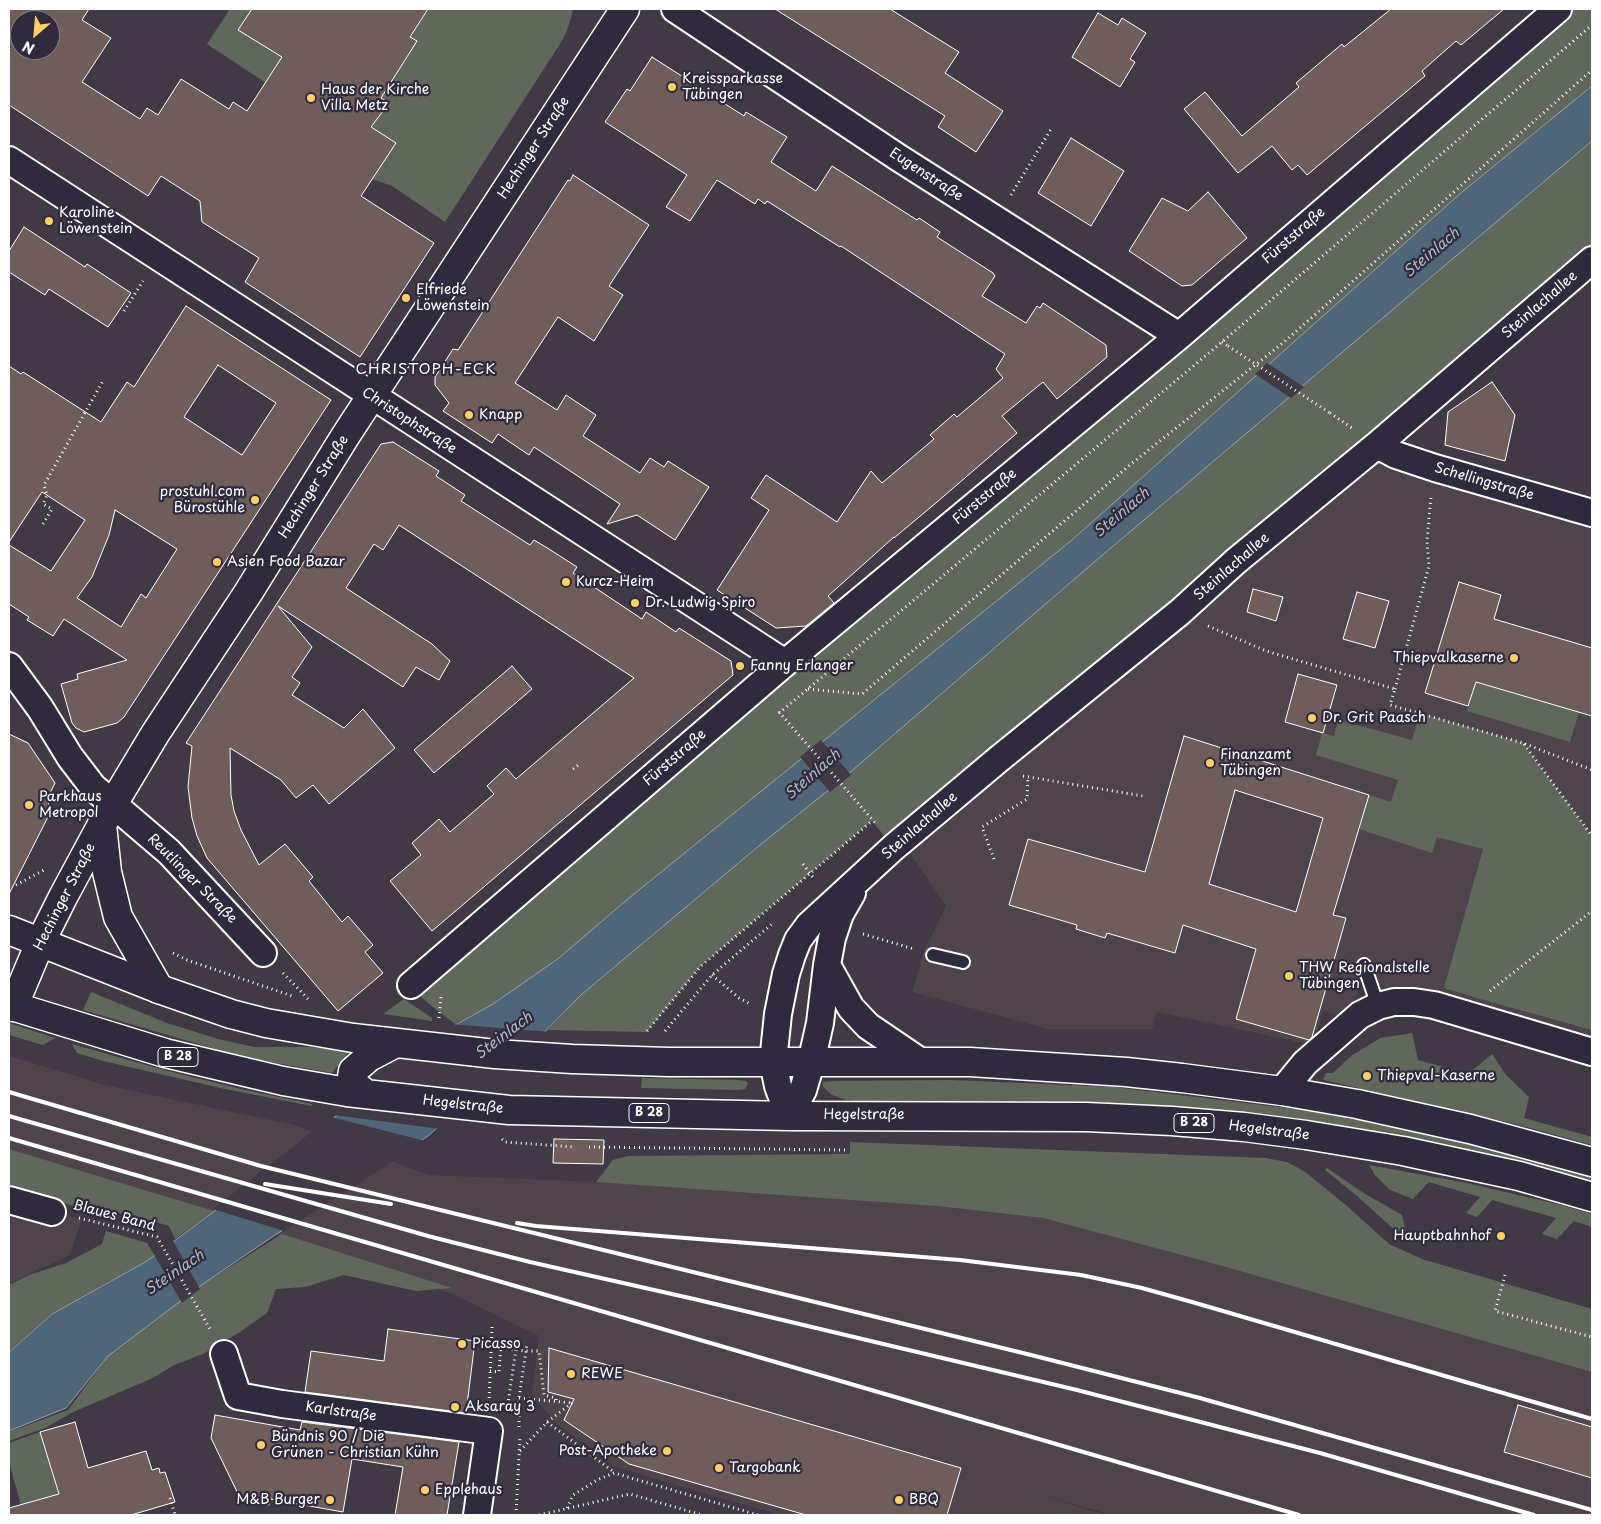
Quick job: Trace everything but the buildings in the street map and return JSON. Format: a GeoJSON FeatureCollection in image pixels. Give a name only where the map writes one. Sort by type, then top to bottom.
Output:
{"type":"FeatureCollection","features":[{"type":"Feature","properties":{"kind":"main road","name":"Hechinger Straße"},"geometry":{"type":"LineString","coordinates":[[11,1006],[63,897],[155,734],[248,593],[346,436],[625,9]]}},
{"type":"Feature","properties":{"kind":"main road"},"geometry":{"type":"LineString","coordinates":[[108,815],[107,872],[118,916],[159,989]]}},
{"type":"Feature","properties":{"kind":"main road"},"geometry":{"type":"LineString","coordinates":[[9,930],[159,989],[231,1014],[313,1032],[397,1044],[495,1054],[572,1059],[669,1062],[970,1062],[1126,1072],[1282,1091],[1357,1104],[1528,1143],[1592,1162]]}},
{"type":"Feature","properties":{"kind":"main road","name":"B 28"},"geometry":{"type":"LineString","coordinates":[[11,1006],[174,1056],[283,1081],[356,1090]]}},
{"type":"Feature","properties":{"kind":"main road"},"geometry":{"type":"LineString","coordinates":[[356,1090],[352,1077],[356,1067],[369,1057],[397,1044]]}},
{"type":"Feature","properties":{"kind":"main road","name":"Hegelstraße"},"geometry":{"type":"LineString","coordinates":[[356,1090],[509,1110],[789,1116],[1086,1117],[1172,1121],[1316,1137],[1412,1152],[1519,1176],[1592,1196]]}},
{"type":"Feature","properties":{"kind":"street","name":"Eugenstraße"},"geometry":{"type":"LineString","coordinates":[[675,9],[899,158],[1179,336]]}},
{"type":"Feature","properties":{"kind":"street","name":"Fürststraße"},"geometry":{"type":"LineString","coordinates":[[411,985],[785,663],[1179,336],[1558,9]]}},
{"type":"Feature","properties":{"kind":"street","name":"Christophstraße"},"geometry":{"type":"LineString","coordinates":[[9,160],[785,663]]}},
{"type":"Feature","properties":{"kind":"street","name":"Steinlachallee"},"geometry":{"type":"LineString","coordinates":[[773,1062],[778,1014],[786,974],[798,940],[822,912],[894,847],[1180,612],[1236,561],[1377,445],[1592,260]]}},
{"type":"Feature","properties":{"kind":"street","name":"Schellingstraße"},"geometry":{"type":"LineString","coordinates":[[1377,445],[1396,455],[1435,468],[1592,513]]}},
{"type":"Feature","properties":{"kind":"street","name":"Reutlinger Straße"},"geometry":{"type":"LineString","coordinates":[[9,666],[40,708],[70,757],[93,787],[108,815],[169,852],[263,953]]}},
{"type":"Feature","properties":{"kind":"street","name":"Steinlachallee"},"geometry":{"type":"LineString","coordinates":[[812,1062],[820,1023],[832,938],[840,914],[855,888],[869,871]]}},
{"type":"Feature","properties":{"kind":"street"},"geometry":{"type":"LineString","coordinates":[[827,965],[851,1008],[868,1026],[921,1062]]}},
{"type":"Feature","properties":{"kind":"street"},"geometry":{"type":"LineString","coordinates":[[1282,1091],[1305,1063],[1360,1015],[1378,1006],[1394,1002],[1434,1005],[1592,1052]]}},
{"type":"Feature","properties":{"kind":"street"},"geometry":{"type":"LineString","coordinates":[[773,1062],[778,1086],[789,1116]]}},
{"type":"Feature","properties":{"kind":"street"},"geometry":{"type":"LineString","coordinates":[[789,1116],[803,1090],[812,1062]]}},
{"type":"Feature","properties":{"kind":"street"},"geometry":{"type":"LineString","coordinates":[[9,1200],[52,1212]]}},
{"type":"Feature","properties":{"kind":"street","name":"Karlstraße"},"geometry":{"type":"LineString","coordinates":[[224,1354],[238,1396],[282,1404],[489,1431]]}},
{"type":"Feature","properties":{"kind":"street"},"geometry":{"type":"LineString","coordinates":[[478,1515],[489,1431]]}},
{"type":"Feature","properties":{"kind":"lane"},"geometry":{"type":"LineString","coordinates":[[933,955],[963,962]]}},
{"type":"Feature","properties":{"kind":"lane"},"geometry":{"type":"LineString","coordinates":[[1364,965],[1378,1006]]}},
{"type":"Feature","properties":{"kind":"path"},"geometry":{"type":"LineString","coordinates":[[808,689],[862,694],[1131,464],[1284,342],[1592,70]]}},
{"type":"Feature","properties":{"kind":"path"},"geometry":{"type":"LineString","coordinates":[[996,220],[1051,130]]}},
{"type":"Feature","properties":{"kind":"path"},"geometry":{"type":"LineString","coordinates":[[124,311],[159,258]]}},
{"type":"Feature","properties":{"kind":"path"},"geometry":{"type":"LineString","coordinates":[[1228,346],[1330,413]]}},
{"type":"Feature","properties":{"kind":"path"},"geometry":{"type":"LineString","coordinates":[[43,524],[52,509],[43,504],[47,495],[44,485],[104,379]]}},
{"type":"Feature","properties":{"kind":"path"},"geometry":{"type":"LineString","coordinates":[[1430,502],[1427,541],[1429,566],[1396,690],[1390,705],[1523,743],[1591,769],[1592,764]]}},
{"type":"Feature","properties":{"kind":"path"},"geometry":{"type":"LineString","coordinates":[[1180,612],[1266,651],[1396,690]]}},
{"type":"Feature","properties":{"kind":"path"},"geometry":{"type":"LineString","coordinates":[[647,1032],[702,966],[872,821],[779,713]]}},
{"type":"Feature","properties":{"kind":"path"},"geometry":{"type":"LineString","coordinates":[[1523,743],[1592,836]]}},
{"type":"Feature","properties":{"kind":"path"},"geometry":{"type":"LineString","coordinates":[[572,770],[581,763]]}},
{"type":"Feature","properties":{"kind":"path"},"geometry":{"type":"LineString","coordinates":[[1016,775],[1143,796]]}},
{"type":"Feature","properties":{"kind":"path"},"geometry":{"type":"LineString","coordinates":[[994,859],[982,827],[1027,799],[1028,777]]}},
{"type":"Feature","properties":{"kind":"path"},"geometry":{"type":"LineString","coordinates":[[805,860],[802,864],[819,884]]}},
{"type":"Feature","properties":{"kind":"path"},"geometry":{"type":"LineString","coordinates":[[16,885],[43,870],[48,864]]}},
{"type":"Feature","properties":{"kind":"path"},"geometry":{"type":"LineString","coordinates":[[1475,1017],[1480,999],[1592,911]]}},
{"type":"Feature","properties":{"kind":"path"},"geometry":{"type":"LineString","coordinates":[[665,1031],[712,976],[775,922]]}},
{"type":"Feature","properties":{"kind":"path"},"geometry":{"type":"LineString","coordinates":[[862,934],[933,955]]}},
{"type":"Feature","properties":{"kind":"path"},"geometry":{"type":"LineString","coordinates":[[169,950],[186,960],[297,998]]}},
{"type":"Feature","properties":{"kind":"path"},"geometry":{"type":"LineString","coordinates":[[263,953],[314,1005],[306,1001]]}},
{"type":"Feature","properties":{"kind":"path"},"geometry":{"type":"LineString","coordinates":[[712,976],[739,998],[747,1002]]}},
{"type":"Feature","properties":{"kind":"path"},"geometry":{"type":"LineString","coordinates":[[505,1142],[575,1147]]}},
{"type":"Feature","properties":{"kind":"path"},"geometry":{"type":"LineString","coordinates":[[590,1147],[845,1150]]}},
{"type":"Feature","properties":{"kind":"path","name":"Blaues Band"},"geometry":{"type":"LineString","coordinates":[[52,1212],[157,1237],[224,1354]]}},
{"type":"Feature","properties":{"kind":"path"},"geometry":{"type":"LineString","coordinates":[[1505,1275],[1495,1310],[1592,1337]]}},
{"type":"Feature","properties":{"kind":"path"},"geometry":{"type":"LineString","coordinates":[[489,1431],[492,1327]]}},
{"type":"Feature","properties":{"kind":"path"},"geometry":{"type":"LineString","coordinates":[[490,1371],[499,1372],[501,1347],[539,1351],[544,1395],[556,1398],[556,1401]]}},
{"type":"Feature","properties":{"kind":"path"},"geometry":{"type":"LineString","coordinates":[[519,1398],[572,1402],[547,1422],[520,1451]]}},
{"type":"Feature","properties":{"kind":"path"},"geometry":{"type":"LineString","coordinates":[[547,1422],[614,1473],[758,1515]]}},
{"type":"Feature","properties":{"kind":"path"},"geometry":{"type":"LineString","coordinates":[[567,1508],[573,1495],[597,1480],[614,1473]]}},
{"type":"Feature","properties":{"kind":"path"},"geometry":{"type":"LineString","coordinates":[[539,1515],[630,1494],[702,1515]]}},
{"type":"Feature","properties":{"kind":"path"},"geometry":{"type":"LineString","coordinates":[[170,1498],[175,1515]]}},
{"type":"Feature","properties":{"kind":"shaded area"},"geometry":{"type":"Polygon","coordinates":[[[230,9],[573,9],[566,33],[560,44],[445,222],[392,186],[372,179],[301,132],[307,110],[207,44],[230,9]]]}},
{"type":"Feature","properties":{"kind":"shaded area"},"geometry":{"type":"Polygon","coordinates":[[[1558,9],[1592,9],[1592,260],[886,838],[872,821],[701,966],[647,1032],[548,1030],[581,995],[760,845],[840,781],[813,749],[559,958],[493,1004],[455,1024],[424,1000],[411,985],[1558,9]]]}},
{"type":"Feature","properties":{"kind":"shaded area"},"geometry":{"type":"Polygon","coordinates":[[[1376,457],[1592,523],[1592,1046],[1362,980],[1349,1018],[1323,1011],[1313,1045],[1157,1012],[1152,1029],[1048,1029],[912,992],[925,949],[946,906],[905,846],[1376,457]]]}},
{"type":"Feature","properties":{"kind":"shaded area"},"geometry":{"type":"Polygon","coordinates":[[[1476,682],[1579,712],[1570,742],[1467,711],[1476,682]]]}},
{"type":"Feature","properties":{"kind":"shaded area"},"geometry":{"type":"Polygon","coordinates":[[[1420,713],[1523,743],[1592,836],[1592,1030],[1444,988],[1483,849],[1437,837],[1432,853],[1359,829],[1369,795],[1391,802],[1398,780],[1316,755],[1322,733],[1334,736],[1338,720],[1412,740],[1420,713]]]}},
{"type":"Feature","properties":{"kind":"shaded area"},"geometry":{"type":"Polygon","coordinates":[[[91,992],[167,1023],[218,1039],[254,1047],[310,1047],[349,1052],[332,1073],[222,1051],[83,1010],[91,992]]]}},
{"type":"Feature","properties":{"kind":"shaded area"},"geometry":{"type":"Polygon","coordinates":[[[404,999],[432,1018],[432,1021],[383,1014],[404,999]]]}},
{"type":"Feature","properties":{"kind":"shaded area"},"geometry":{"type":"Polygon","coordinates":[[[9,1023],[55,1038],[43,1045],[9,1035],[9,1023]]]}},
{"type":"Feature","properties":{"kind":"shaded area"},"geometry":{"type":"Polygon","coordinates":[[[1412,1033],[1418,1060],[1468,1074],[1492,1054],[1506,1075],[1529,1097],[1524,1118],[1592,1137],[1592,1145],[1519,1125],[1323,1080],[1326,1073],[1333,1073],[1351,1056],[1380,1038],[1412,1033]]]}},
{"type":"Feature","properties":{"kind":"shaded area"},"geometry":{"type":"Polygon","coordinates":[[[72,1044],[168,1071],[312,1104],[312,1106],[225,1089],[103,1061],[77,1053],[72,1044]]]}},
{"type":"Feature","properties":{"kind":"shaded area"},"geometry":{"type":"Polygon","coordinates":[[[9,1056],[105,1085],[294,1125],[428,1175],[596,1182],[775,1193],[937,1206],[1043,1218],[1219,1265],[1592,1372],[1592,1515],[1112,1515],[1024,1490],[1106,1515],[780,1515],[615,1467],[557,1424],[532,1395],[539,1336],[453,1294],[355,1263],[212,1213],[9,1150],[9,1056]]]}},
{"type":"Feature","properties":{"kind":"shaded area"},"geometry":{"type":"Polygon","coordinates":[[[642,1078],[737,1080],[746,1081],[748,1084],[745,1089],[739,1090],[641,1088],[642,1078]]]}},
{"type":"Feature","properties":{"kind":"shaded area"},"geometry":{"type":"Polygon","coordinates":[[[951,1080],[1114,1087],[1303,1110],[1360,1119],[1430,1134],[1592,1177],[1592,1186],[1496,1159],[1350,1128],[1269,1117],[1095,1102],[864,1102],[846,1100],[832,1095],[823,1087],[823,1082],[832,1081],[951,1080]]]}},
{"type":"Feature","properties":{"kind":"shaded area"},"geometry":{"type":"Polygon","coordinates":[[[850,1142],[1265,1158],[1287,1162],[1304,1171],[1389,1244],[1422,1259],[1592,1309],[1592,1372],[1219,1265],[1043,1218],[937,1206],[596,1182],[613,1160],[628,1156],[850,1154],[850,1142]]]}},
{"type":"Feature","properties":{"kind":"shaded area"},"geometry":{"type":"Polygon","coordinates":[[[9,1149],[214,1211],[175,1239],[169,1226],[128,1214],[92,1211],[9,1188],[9,1149]]]}},
{"type":"Feature","properties":{"kind":"shaded area"},"geometry":{"type":"Polygon","coordinates":[[[1369,1165],[1462,1182],[1557,1204],[1592,1214],[1592,1227],[1574,1221],[1557,1239],[1542,1234],[1556,1218],[1492,1200],[1477,1217],[1466,1213],[1480,1197],[1429,1182],[1413,1199],[1390,1190],[1375,1175],[1369,1165]]]}},
{"type":"Feature","properties":{"kind":"shaded area"},"geometry":{"type":"Polygon","coordinates":[[[1327,1168],[1362,1192],[1402,1215],[1408,1240],[1325,1170],[1327,1168]]]}},
{"type":"Feature","properties":{"kind":"shaded area"},"geometry":{"type":"Polygon","coordinates":[[[9,1200],[82,1219],[70,1255],[9,1283],[9,1200]]]}},
{"type":"Feature","properties":{"kind":"shaded area"},"geometry":{"type":"Polygon","coordinates":[[[106,1231],[147,1243],[155,1256],[51,1314],[9,1351],[9,1285],[29,1275],[66,1263],[102,1244],[106,1231]]]}},
{"type":"Feature","properties":{"kind":"shaded area"},"geometry":{"type":"Polygon","coordinates":[[[282,1234],[452,1288],[416,1291],[344,1275],[305,1287],[276,1289],[267,1313],[203,1354],[174,1365],[153,1378],[73,1412],[45,1428],[9,1441],[9,1432],[68,1410],[108,1356],[203,1284],[282,1234]]]}},
{"type":"Feature","properties":{"kind":"shaded area"},"geometry":{"type":"Polygon","coordinates":[[[40,1432],[59,1494],[21,1505],[9,1462],[9,1443],[40,1432]]]}},
{"type":"Feature","properties":{"kind":"water","name":"Steinlach"},"geometry":{"type":"Polygon","coordinates":[[[1592,86],[1592,141],[1099,558],[840,781],[760,845],[581,995],[527,1050],[428,1136],[203,1284],[108,1356],[66,1408],[9,1431],[9,1352],[52,1314],[147,1261],[335,1117],[428,1040],[493,1004],[559,958],[629,898],[1072,540],[1462,192],[1592,86]]]}},
{"type":"Feature","properties":{"kind":"pier"},"geometry":{"type":"Polygon","coordinates":[[[1267,363],[1304,387],[1291,398],[1255,374],[1267,363]]]}},
{"type":"Feature","properties":{"kind":"pier"},"geometry":{"type":"Polygon","coordinates":[[[821,740],[851,775],[830,792],[800,757],[821,740]]]}},
{"type":"Feature","properties":{"kind":"pier"},"geometry":{"type":"Polygon","coordinates":[[[450,1024],[550,1032],[440,1129],[334,1115],[427,1039],[450,1024]]]}},
{"type":"Feature","properties":{"kind":"pier"},"geometry":{"type":"Polygon","coordinates":[[[331,1117],[425,1141],[284,1231],[213,1209],[331,1117]]]}},
{"type":"Feature","properties":{"kind":"pier"},"geometry":{"type":"Polygon","coordinates":[[[172,1239],[200,1289],[182,1303],[153,1253],[172,1239]]]}},
{"type":"Feature","properties":{"kind":"railway"},"geometry":{"type":"LineString","coordinates":[[9,1092],[261,1166],[1200,1398],[1592,1510]]}},
{"type":"Feature","properties":{"kind":"railway"},"geometry":{"type":"LineString","coordinates":[[9,1116],[428,1236],[530,1262],[1077,1390],[1320,1453],[1534,1515]]}},
{"type":"Feature","properties":{"kind":"railway"},"geometry":{"type":"LineString","coordinates":[[9,1138],[1299,1515]]}},
{"type":"Feature","properties":{"kind":"railway"},"geometry":{"type":"LineString","coordinates":[[265,1184],[391,1204]]}},
{"type":"Feature","properties":{"kind":"railway"},"geometry":{"type":"LineString","coordinates":[[517,1223],[960,1260],[1081,1275],[1142,1288],[1199,1304],[1592,1419]]}},
{"type":"Feature","properties":{"kind":"place","name":"Kreissparkasse Tübingen"},"geometry":{"type":"Point","coordinates":[672,87]}},
{"type":"Feature","properties":{"kind":"place","name":"Haus der Kirche Villa Metz"},"geometry":{"type":"Point","coordinates":[311,98]}},
{"type":"Feature","properties":{"kind":"place","name":"Karoline Löwenstein"},"geometry":{"type":"Point","coordinates":[49,221]}},
{"type":"Feature","properties":{"kind":"place","name":"Elfriede Löwenstein"},"geometry":{"type":"Point","coordinates":[406,298]}},
{"type":"Feature","properties":{"kind":"place","name":"Knapp"},"geometry":{"type":"Point","coordinates":[469,415]}},
{"type":"Feature","properties":{"kind":"place","name":"prostuhl.com Bürostühle"},"geometry":{"type":"Point","coordinates":[255,500]}},
{"type":"Feature","properties":{"kind":"place","name":"Asien Food Bazar"},"geometry":{"type":"Point","coordinates":[217,562]}},
{"type":"Feature","properties":{"kind":"place","name":"Kurcz-Heim"},"geometry":{"type":"Point","coordinates":[566,582]}},
{"type":"Feature","properties":{"kind":"place","name":"Dr. Ludwig Spiro"},"geometry":{"type":"Point","coordinates":[635,603]}},
{"type":"Feature","properties":{"kind":"place","name":"Thiepvalkaserne"},"geometry":{"type":"Point","coordinates":[1514,658]}},
{"type":"Feature","properties":{"kind":"place","name":"Fanny Erlanger"},"geometry":{"type":"Point","coordinates":[740,666]}},
{"type":"Feature","properties":{"kind":"place","name":"Dr. Grit Paasch"},"geometry":{"type":"Point","coordinates":[1312,718]}},
{"type":"Feature","properties":{"kind":"place","name":"Finanzamt Tübingen"},"geometry":{"type":"Point","coordinates":[1210,763]}},
{"type":"Feature","properties":{"kind":"place","name":"Parkhaus Metropol"},"geometry":{"type":"Point","coordinates":[29,805]}},
{"type":"Feature","properties":{"kind":"place","name":"THW Regionalstelle Tübingen"},"geometry":{"type":"Point","coordinates":[1289,976]}},
{"type":"Feature","properties":{"kind":"place","name":"Thiepval-Kaserne"},"geometry":{"type":"Point","coordinates":[1367,1076]}},
{"type":"Feature","properties":{"kind":"place","name":"Hauptbahnhof"},"geometry":{"type":"Point","coordinates":[1501,1236]}},
{"type":"Feature","properties":{"kind":"place","name":"Picasso"},"geometry":{"type":"Point","coordinates":[462,1344]}},
{"type":"Feature","properties":{"kind":"place","name":"REWE"},"geometry":{"type":"Point","coordinates":[571,1374]}},
{"type":"Feature","properties":{"kind":"place","name":"Aksaray 3"},"geometry":{"type":"Point","coordinates":[455,1407]}},
{"type":"Feature","properties":{"kind":"place","name":"Bündnis 90 / Die Grünen - Christian Kühn"},"geometry":{"type":"Point","coordinates":[261,1445]}},
{"type":"Feature","properties":{"kind":"place","name":"Post-Apotheke"},"geometry":{"type":"Point","coordinates":[667,1451]}},
{"type":"Feature","properties":{"kind":"place","name":"Targobank"},"geometry":{"type":"Point","coordinates":[719,1468]}},
{"type":"Feature","properties":{"kind":"place","name":"Epplehaus"},"geometry":{"type":"Point","coordinates":[425,1490]}},
{"type":"Feature","properties":{"kind":"place","name":"M&B Burger"},"geometry":{"type":"Point","coordinates":[330,1500]}},
{"type":"Feature","properties":{"kind":"place","name":"BBQ"},"geometry":{"type":"Point","coordinates":[899,1500]}},
{"type":"Feature","properties":{"kind":"district","name":"CHRISTOPH-ECK"},"geometry":{"type":"Point","coordinates":[426,370]}}]}
